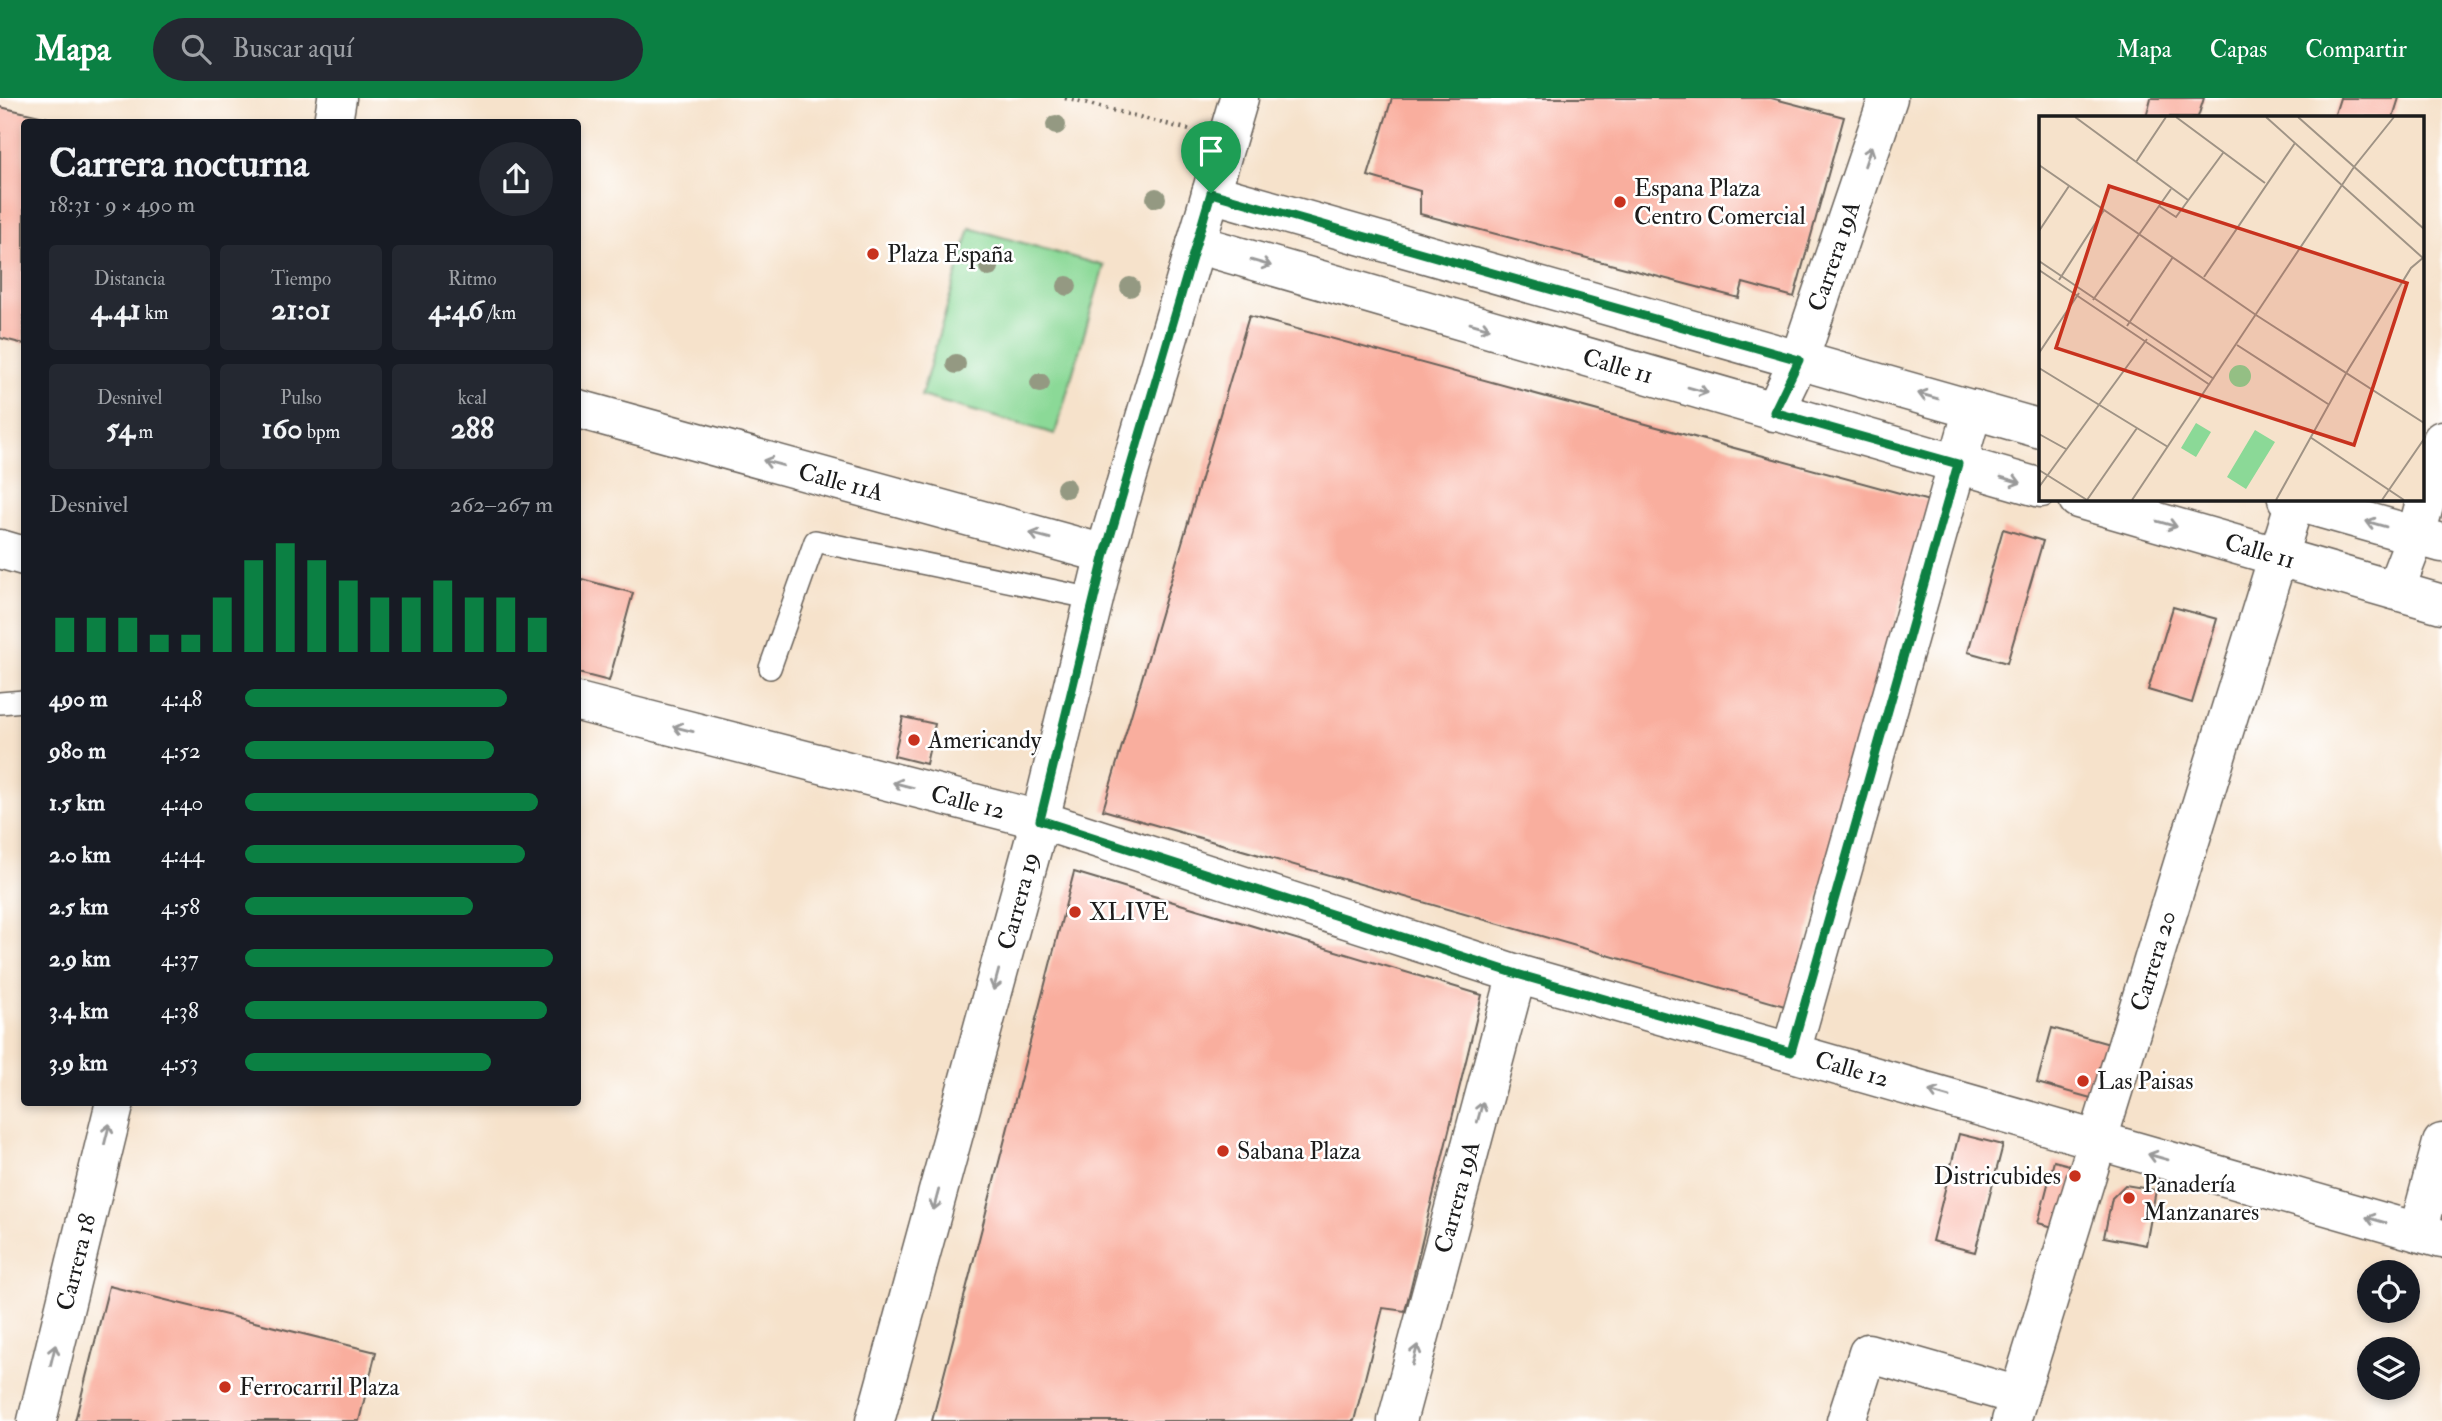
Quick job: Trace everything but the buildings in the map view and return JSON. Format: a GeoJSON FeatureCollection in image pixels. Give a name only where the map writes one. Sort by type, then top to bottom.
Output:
{"type":"FeatureCollection","features":[{"type":"Feature","properties":{"kind":"street"},"geometry":{"type":"LineString","coordinates":[[334,119],[337,98]]}},
{"type":"Feature","properties":{"kind":"street","name":"Carrera 19"},"geometry":{"type":"LineString","coordinates":[[874,1421],[1040,820],[1105,554],[1239,98]]}},
{"type":"Feature","properties":{"kind":"street","name":"Carrera 19A"},"geometry":{"type":"LineString","coordinates":[[1774,412],[1799,360],[1888,98]]}},
{"type":"Feature","properties":{"kind":"street"},"geometry":{"type":"LineString","coordinates":[[1211,193],[2039,428]]}},
{"type":"Feature","properties":{"kind":"street","name":"Calle 11"},"geometry":{"type":"LineString","coordinates":[[1196,244],[2039,487]]}},
{"type":"Feature","properties":{"kind":"street"},"geometry":{"type":"LineString","coordinates":[[1791,1052],[1973,409]]}},
{"type":"Feature","properties":{"kind":"street","name":"Calle 11A"},"geometry":{"type":"LineString","coordinates":[[581,411],[1105,554]]}},
{"type":"Feature","properties":{"kind":"street"},"geometry":{"type":"LineString","coordinates":[[2395,590],[2429,539],[2442,440]]}},
{"type":"Feature","properties":{"kind":"street","name":"Calle 11"},"geometry":{"type":"LineString","coordinates":[[2082,500],[2442,604]]}},
{"type":"Feature","properties":{"kind":"street"},"geometry":{"type":"LineString","coordinates":[[2291,500],[2429,539]]}},
{"type":"Feature","properties":{"kind":"street","name":"Carrera 20"},"geometry":{"type":"LineString","coordinates":[[2015,1408],[2278,556],[2291,500]]}},
{"type":"Feature","properties":{"kind":"street"},"geometry":{"type":"LineString","coordinates":[[0,550],[21,555]]}},
{"type":"Feature","properties":{"kind":"street","name":"Calle 12"},"geometry":{"type":"LineString","coordinates":[[581,703],[1040,820],[1517,974],[2430,1235]]}},
{"type":"Feature","properties":{"kind":"street","name":"Carrera 19A"},"geometry":{"type":"LineString","coordinates":[[1397,1421],[1517,974]]}},
{"type":"Feature","properties":{"kind":"street","name":"Carrera 18"},"geometry":{"type":"LineString","coordinates":[[37,1421],[114,1106]]}},
{"type":"Feature","properties":{"kind":"street"},"geometry":{"type":"LineString","coordinates":[[2430,1235],[2442,1143]]}},
{"type":"Feature","properties":{"kind":"street"},"geometry":{"type":"LineString","coordinates":[[1846,1421],[1868,1353],[2015,1408]]}},
{"type":"Feature","properties":{"kind":"lane"},"geometry":{"type":"LineString","coordinates":[[770,668],[815,541],[1094,599]]}},
{"type":"Feature","properties":{"kind":"lane"},"geometry":{"type":"LineString","coordinates":[[0,703],[21,701]]}},
{"type":"Feature","properties":{"kind":"path"},"geometry":{"type":"LineString","coordinates":[[1065,98],[1227,139]]}},
{"type":"Feature","properties":{"kind":"green space"},"geometry":{"type":"Polygon","coordinates":[[[970,228],[1104,266],[1055,434],[921,396],[970,228]]]}},
{"type":"Feature","properties":{"kind":"place","name":"Espana Plaza Centro Comercial"},"geometry":{"type":"Point","coordinates":[1620,202]}},
{"type":"Feature","properties":{"kind":"place","name":"Plaza España"},"geometry":{"type":"Point","coordinates":[873,254]}},
{"type":"Feature","properties":{"kind":"place","name":"Americandy"},"geometry":{"type":"Point","coordinates":[914,740]}},
{"type":"Feature","properties":{"kind":"place","name":"XLIVE"},"geometry":{"type":"Point","coordinates":[1075,912]}},
{"type":"Feature","properties":{"kind":"place","name":"Las Paisas"},"geometry":{"type":"Point","coordinates":[2083,1081]}},
{"type":"Feature","properties":{"kind":"place","name":"Sabana Plaza"},"geometry":{"type":"Point","coordinates":[1223,1151]}},
{"type":"Feature","properties":{"kind":"place","name":"Districubides"},"geometry":{"type":"Point","coordinates":[2075,1176]}},
{"type":"Feature","properties":{"kind":"place","name":"Panadería Manzanares"},"geometry":{"type":"Point","coordinates":[2129,1198]}},
{"type":"Feature","properties":{"kind":"place","name":"Ferrocarril Plaza"},"geometry":{"type":"Point","coordinates":[225,1387]}},
{"type":"Feature","properties":{"kind":"route"},"geometry":{"type":"LineString","coordinates":[[1211,193],[1799,360],[1774,412],[1958,464],[1791,1052],[1517,974],[1040,820],[1105,554],[1211,193]]}}]}
